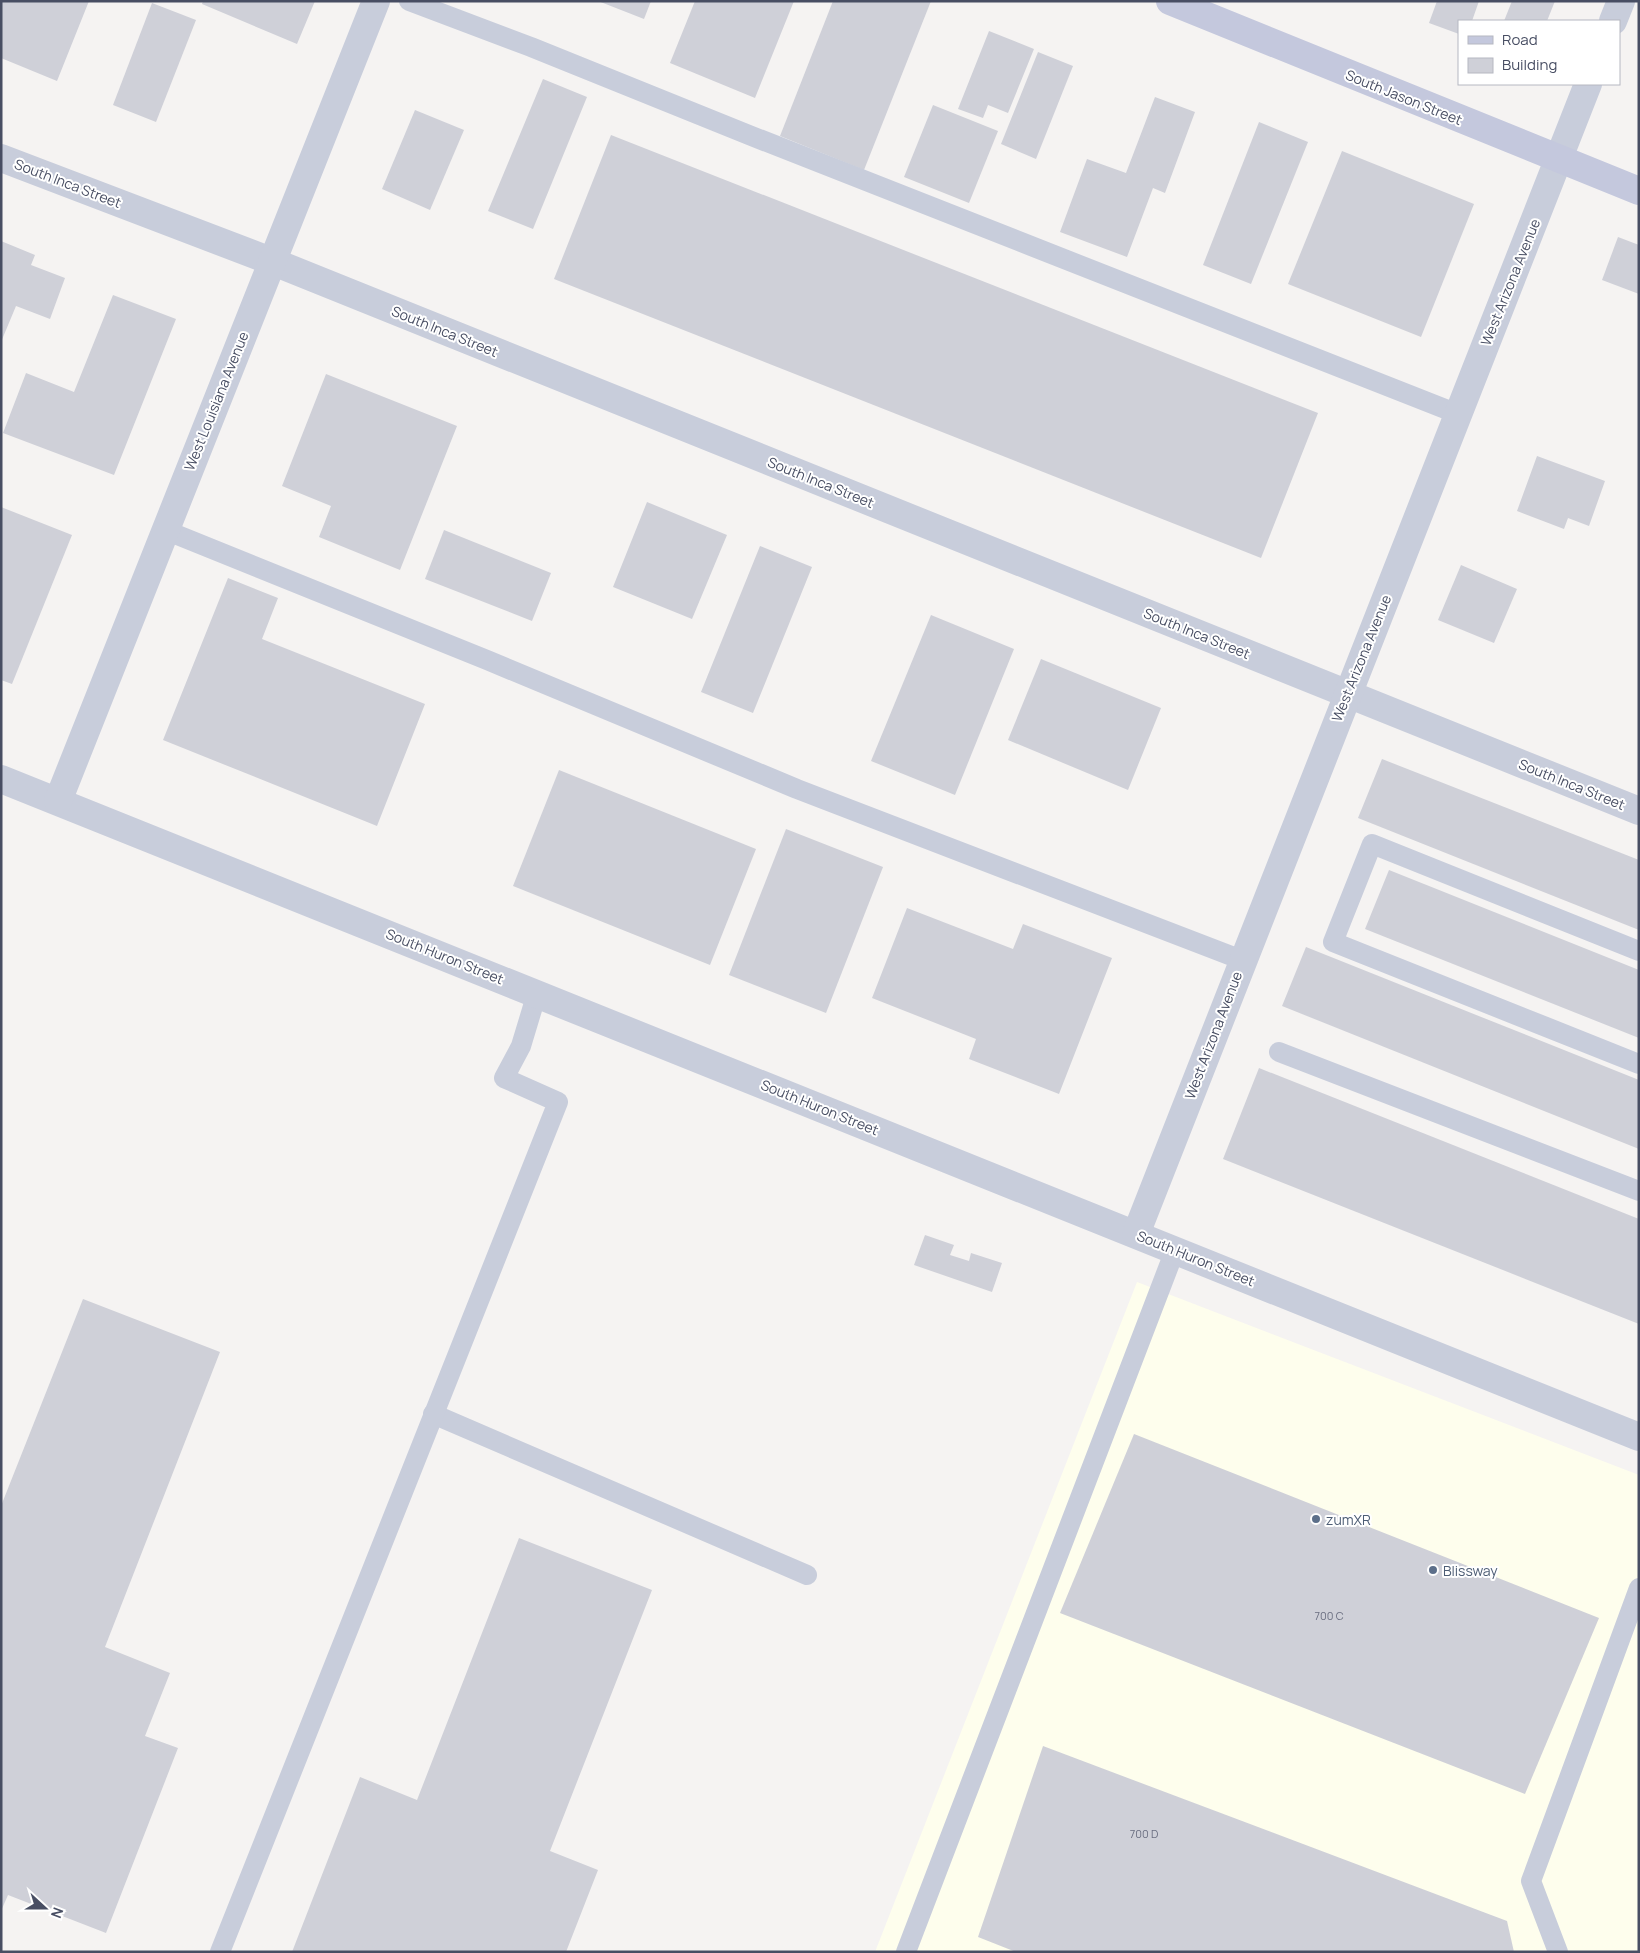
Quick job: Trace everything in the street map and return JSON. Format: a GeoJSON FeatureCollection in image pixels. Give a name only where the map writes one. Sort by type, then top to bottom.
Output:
{"type":"FeatureCollection","features":[{"type":"Feature","properties":{"kind":"street","name":"West Louisiana Avenue"},"geometry":{"type":"LineString","coordinates":[[58,800],[376,1]]}},
{"type":"Feature","properties":{"kind":"street","name":"South Jason Street"},"geometry":{"type":"LineString","coordinates":[[1170,1],[1639,191]]}},
{"type":"Feature","properties":{"kind":"street"},"geometry":{"type":"LineString","coordinates":[[1613,20],[1621,1]]}},
{"type":"Feature","properties":{"kind":"street","name":"West Arizona Avenue"},"geometry":{"type":"LineString","coordinates":[[1136,1234],[1242,960],[1588,85]]}},
{"type":"Feature","properties":{"kind":"street","name":"South Inca Street"},"geometry":{"type":"LineString","coordinates":[[1,158],[271,261],[1639,811]]}},
{"type":"Feature","properties":{"kind":"street","name":"South Huron Street"},"geometry":{"type":"LineString","coordinates":[[1,779],[58,800],[1639,1437]]}},
{"type":"Feature","properties":{"kind":"lane"},"geometry":{"type":"LineString","coordinates":[[409,1],[532,47],[749,135],[1458,414]]}},
{"type":"Feature","properties":{"kind":"lane"},"geometry":{"type":"LineString","coordinates":[[165,530],[487,660],[797,789],[1242,960]]}},
{"type":"Feature","properties":{"kind":"lane"},"geometry":{"type":"LineString","coordinates":[[1639,951],[1372,844],[1333,942],[1639,1064]]}},
{"type":"Feature","properties":{"kind":"lane"},"geometry":{"type":"LineString","coordinates":[[220,1952],[558,1102],[504,1078],[521,1046],[537,993]]}},
{"type":"Feature","properties":{"kind":"lane"},"geometry":{"type":"LineString","coordinates":[[1279,1052],[1639,1191]]}},
{"type":"Feature","properties":{"kind":"lane"},"geometry":{"type":"LineString","coordinates":[[906,1952],[1175,1250]]}},
{"type":"Feature","properties":{"kind":"lane"},"geometry":{"type":"LineString","coordinates":[[433,1414],[807,1575]]}},
{"type":"Feature","properties":{"kind":"lane"},"geometry":{"type":"LineString","coordinates":[[1558,1952],[1531,1881],[1639,1588]]}},
{"type":"Feature","properties":{"kind":"shaded area"},"geometry":{"type":"Polygon","coordinates":[[[1137,1282],[1639,1475],[1639,1952],[875,1952],[1137,1282]]]}},
{"type":"Feature","properties":{"kind":"building"},"geometry":{"type":"Polygon","coordinates":[[[1,1],[89,1],[57,81],[1,58],[1,1]]]}},
{"type":"Feature","properties":{"kind":"building"},"geometry":{"type":"Polygon","coordinates":[[[203,1],[315,1],[297,44],[202,4],[203,1]]]}},
{"type":"Feature","properties":{"kind":"building"},"geometry":{"type":"Polygon","coordinates":[[[598,1],[651,1],[644,19],[598,1]]]}},
{"type":"Feature","properties":{"kind":"building"},"geometry":{"type":"Polygon","coordinates":[[[695,1],[794,1],[755,98],[670,63],[695,1]]]}},
{"type":"Feature","properties":{"kind":"building"},"geometry":{"type":"Polygon","coordinates":[[[833,1],[931,1],[864,170],[780,136],[833,1]]]}},
{"type":"Feature","properties":{"kind":"building"},"geometry":{"type":"Polygon","coordinates":[[[1437,1],[1479,1],[1472,20],[1458,20],[1458,34],[1429,23],[1437,1]]]}},
{"type":"Feature","properties":{"kind":"building"},"geometry":{"type":"Polygon","coordinates":[[[1512,1],[1555,1],[1547,20],[1504,20],[1512,1]]]}},
{"type":"Feature","properties":{"kind":"building"},"geometry":{"type":"Polygon","coordinates":[[[152,3],[196,20],[156,122],[113,105],[152,3]]]}},
{"type":"Feature","properties":{"kind":"building"},"geometry":{"type":"Polygon","coordinates":[[[989,31],[1034,49],[1008,113],[988,105],[983,118],[958,109],[989,31]]]}},
{"type":"Feature","properties":{"kind":"building"},"geometry":{"type":"Polygon","coordinates":[[[1038,52],[1073,66],[1036,159],[1001,144],[1038,52]]]}},
{"type":"Feature","properties":{"kind":"building"},"geometry":{"type":"Polygon","coordinates":[[[543,79],[587,97],[533,229],[488,211],[543,79]]]}},
{"type":"Feature","properties":{"kind":"building"},"geometry":{"type":"Polygon","coordinates":[[[1155,97],[1195,112],[1165,193],[1153,188],[1127,257],[1060,232],[1087,159],[1126,173],[1155,97]]]}},
{"type":"Feature","properties":{"kind":"building"},"geometry":{"type":"Polygon","coordinates":[[[933,105],[998,131],[969,203],[904,177],[933,105]]]}},
{"type":"Feature","properties":{"kind":"building"},"geometry":{"type":"Polygon","coordinates":[[[415,110],[464,130],[430,210],[382,189],[415,110]]]}},
{"type":"Feature","properties":{"kind":"building"},"geometry":{"type":"Polygon","coordinates":[[[1259,122],[1308,142],[1251,284],[1203,265],[1259,122]]]}},
{"type":"Feature","properties":{"kind":"building"},"geometry":{"type":"Polygon","coordinates":[[[611,135],[1318,413],[1261,558],[554,279],[611,135]]]}},
{"type":"Feature","properties":{"kind":"building"},"geometry":{"type":"Polygon","coordinates":[[[1342,151],[1474,204],[1421,337],[1288,284],[1342,151]]]}},
{"type":"Feature","properties":{"kind":"building"},"geometry":{"type":"Polygon","coordinates":[[[1618,237],[1639,245],[1639,294],[1602,280],[1618,237]]]}},
{"type":"Feature","properties":{"kind":"building"},"geometry":{"type":"Polygon","coordinates":[[[1,241],[35,255],[31,265],[65,278],[50,319],[16,306],[1,342],[1,241]]]}},
{"type":"Feature","properties":{"kind":"building"},"geometry":{"type":"Polygon","coordinates":[[[113,295],[176,319],[114,475],[3,433],[26,373],[74,392],[113,295]]]}},
{"type":"Feature","properties":{"kind":"building"},"geometry":{"type":"Polygon","coordinates":[[[326,374],[457,426],[400,570],[319,537],[331,506],[282,486],[326,374]]]}},
{"type":"Feature","properties":{"kind":"building"},"geometry":{"type":"Polygon","coordinates":[[[1537,456],[1605,481],[1589,526],[1568,518],[1564,529],[1517,511],[1537,456]]]}},
{"type":"Feature","properties":{"kind":"building"},"geometry":{"type":"Polygon","coordinates":[[[647,502],[727,535],[692,619],[613,587],[647,502]]]}},
{"type":"Feature","properties":{"kind":"building"},"geometry":{"type":"Polygon","coordinates":[[[1,507],[72,535],[12,684],[1,680],[1,507]]]}},
{"type":"Feature","properties":{"kind":"building"},"geometry":{"type":"Polygon","coordinates":[[[444,530],[551,573],[532,621],[425,579],[444,530]]]}},
{"type":"Feature","properties":{"kind":"building"},"geometry":{"type":"Polygon","coordinates":[[[760,546],[812,567],[753,713],[701,692],[760,546]]]}},
{"type":"Feature","properties":{"kind":"building"},"geometry":{"type":"Polygon","coordinates":[[[1461,565],[1517,589],[1494,643],[1438,620],[1461,565]]]}},
{"type":"Feature","properties":{"kind":"building"},"geometry":{"type":"Polygon","coordinates":[[[228,578],[278,598],[262,639],[425,704],[377,826],[163,740],[228,578]]]}},
{"type":"Feature","properties":{"kind":"building"},"geometry":{"type":"Polygon","coordinates":[[[931,615],[1014,649],[955,795],[871,761],[931,615]]]}},
{"type":"Feature","properties":{"kind":"building"},"geometry":{"type":"Polygon","coordinates":[[[1041,659],[1161,708],[1128,790],[1008,740],[1041,659]]]}},
{"type":"Feature","properties":{"kind":"building"},"geometry":{"type":"Polygon","coordinates":[[[1382,759],[1639,860],[1639,930],[1358,818],[1382,759]]]}},
{"type":"Feature","properties":{"kind":"building"},"geometry":{"type":"Polygon","coordinates":[[[559,770],[756,849],[710,965],[513,886],[559,770]]]}},
{"type":"Feature","properties":{"kind":"building"},"geometry":{"type":"Polygon","coordinates":[[[786,829],[883,867],[826,1013],[729,975],[786,829]]]}},
{"type":"Feature","properties":{"kind":"building"},"geometry":{"type":"Polygon","coordinates":[[[1389,870],[1639,970],[1639,1038],[1365,929],[1389,870]]]}},
{"type":"Feature","properties":{"kind":"building"},"geometry":{"type":"Polygon","coordinates":[[[907,908],[1013,949],[1023,924],[1112,958],[1059,1094],[969,1059],[976,1039],[872,998],[907,908]]]}},
{"type":"Feature","properties":{"kind":"building"},"geometry":{"type":"Polygon","coordinates":[[[1306,947],[1639,1080],[1639,1149],[1282,1006],[1306,947]]]}},
{"type":"Feature","properties":{"kind":"building"},"geometry":{"type":"Polygon","coordinates":[[[1259,1068],[1639,1219],[1639,1324],[1223,1159],[1259,1068]]]}},
{"type":"Feature","properties":{"kind":"building"},"geometry":{"type":"Polygon","coordinates":[[[925,1235],[954,1245],[950,1255],[969,1261],[971,1253],[1002,1263],[992,1292],[914,1265],[925,1235]]]}},
{"type":"Feature","properties":{"kind":"building"},"geometry":{"type":"Polygon","coordinates":[[[83,1299],[220,1352],[105,1647],[170,1673],[145,1736],[178,1748],[106,1933],[8,1895],[1,1911],[1,1506],[83,1299]]]}},
{"type":"Feature","properties":{"kind":"building"},"geometry":{"type":"Polygon","coordinates":[[[1134,1434],[1599,1618],[1525,1794],[1060,1613],[1134,1434]]]}},
{"type":"Feature","properties":{"kind":"building"},"geometry":{"type":"Polygon","coordinates":[[[519,1538],[652,1590],[550,1851],[598,1870],[566,1952],[292,1952],[360,1777],[417,1800],[519,1538]]]}},
{"type":"Feature","properties":{"kind":"building"},"geometry":{"type":"Polygon","coordinates":[[[1043,1746],[1507,1921],[1514,1952],[1016,1952],[978,1937],[1043,1746]]]}},
{"type":"Feature","properties":{"kind":"place","name":"zumXR"},"geometry":{"type":"Point","coordinates":[1316,1519]}},
{"type":"Feature","properties":{"kind":"place","name":"Blissway"},"geometry":{"type":"Point","coordinates":[1433,1570]}}]}
